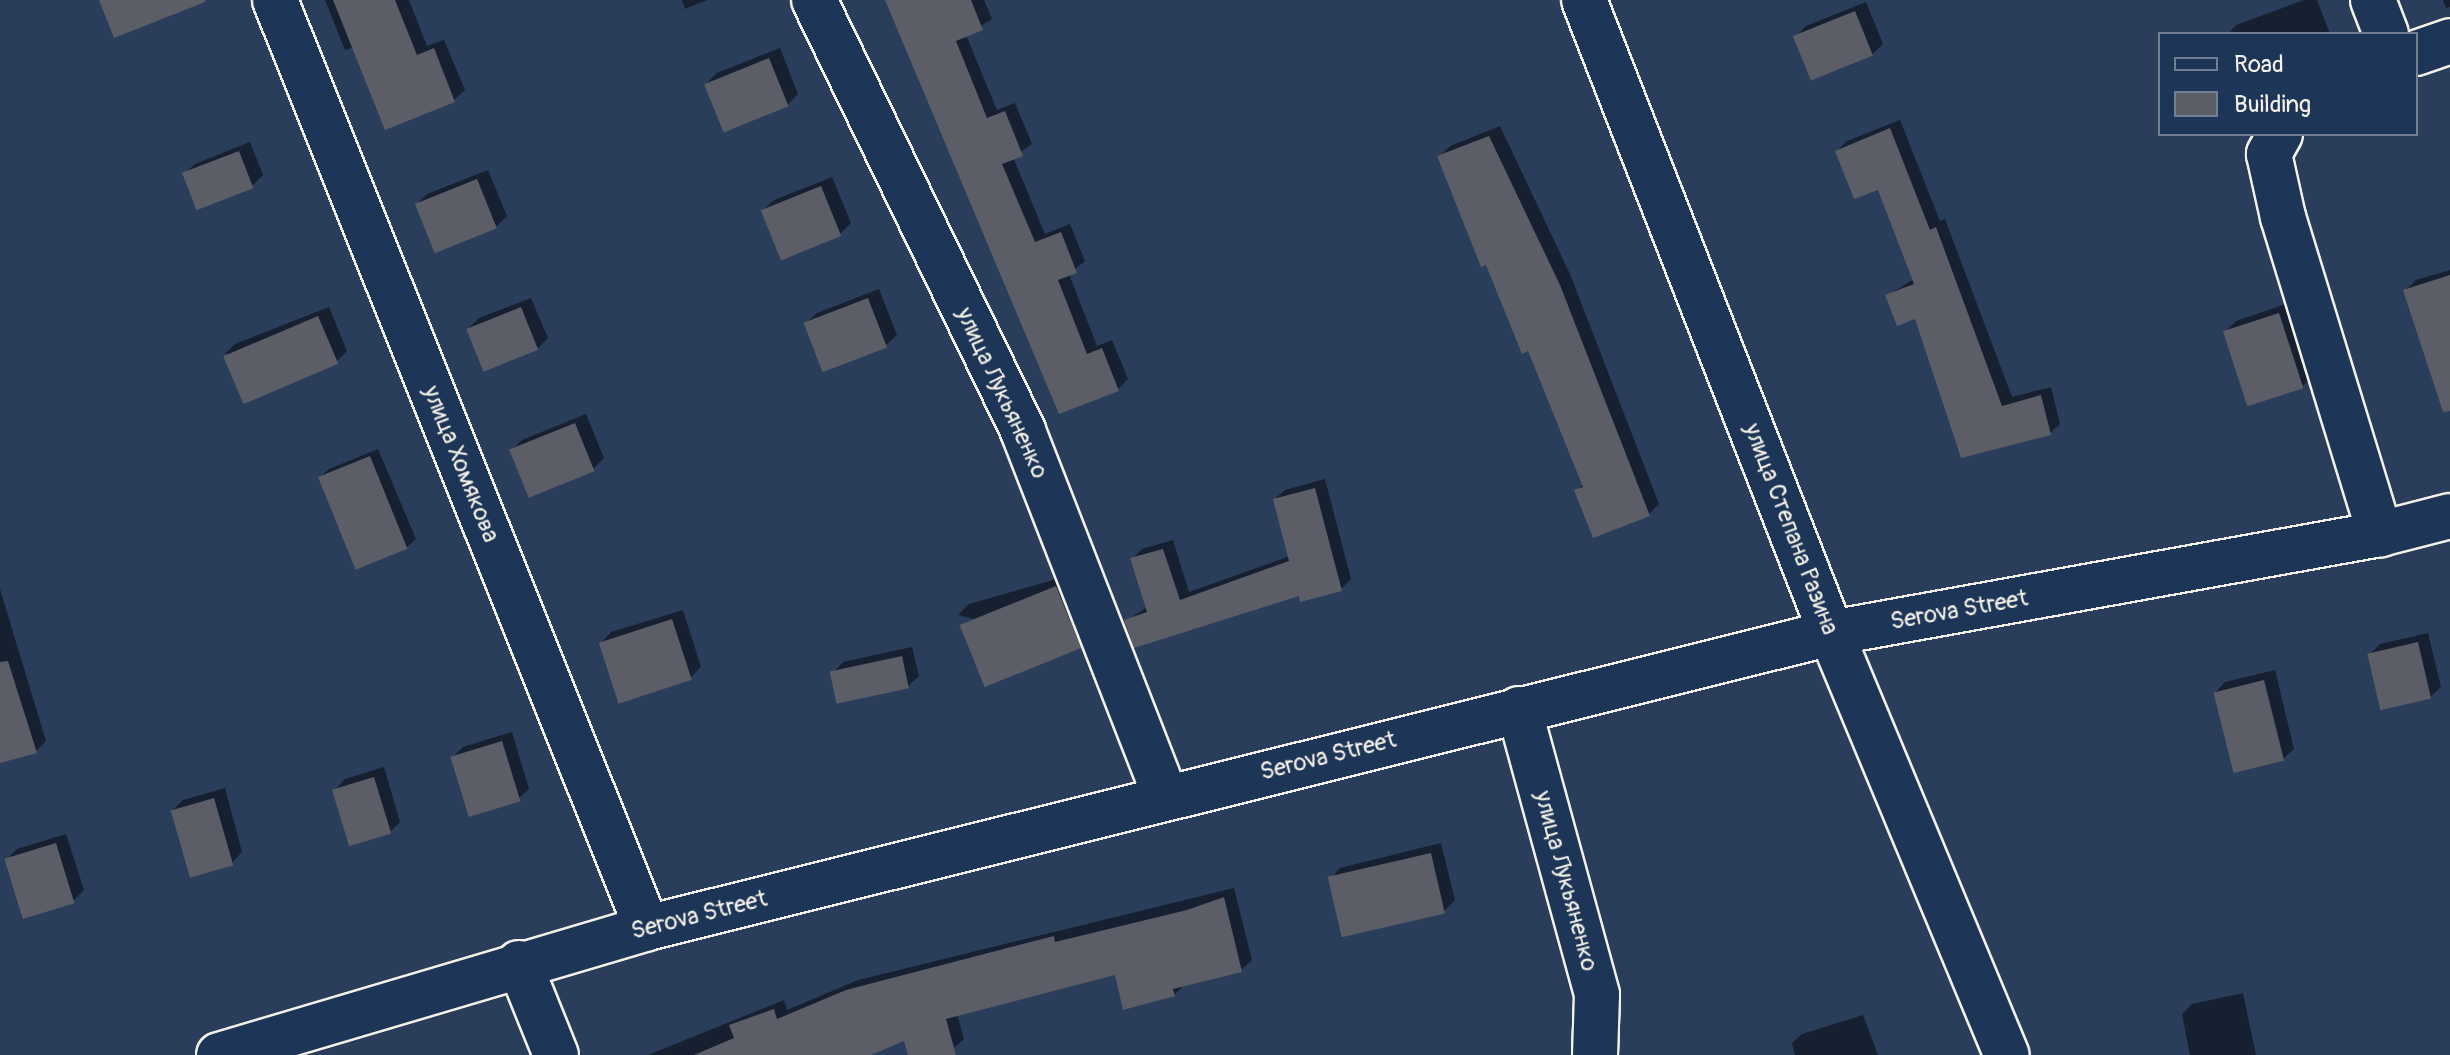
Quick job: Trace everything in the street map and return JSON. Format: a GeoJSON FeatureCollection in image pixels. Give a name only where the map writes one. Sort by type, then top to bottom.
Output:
{"type":"FeatureCollection","features":[{"type":"Feature","properties":{"kind":"street","name":"улица Хомякова"},"geometry":{"type":"LineString","coordinates":[[275,0],[647,928]]}},
{"type":"Feature","properties":{"kind":"street","name":"улица Лукьяненко"},"geometry":{"type":"LineString","coordinates":[[814,0],[1023,431],[1165,796]]}},
{"type":"Feature","properties":{"kind":"street","name":"улица Степана Разина"},"geometry":{"type":"LineString","coordinates":[[1584,0],[1831,633],[2007,1055]]}},
{"type":"Feature","properties":{"kind":"street"},"geometry":{"type":"LineString","coordinates":[[2373,0],[2385,32]]}},
{"type":"Feature","properties":{"kind":"street"},"geometry":{"type":"LineString","coordinates":[[2418,52],[2450,41]]}},
{"type":"Feature","properties":{"kind":"street"},"geometry":{"type":"LineString","coordinates":[[2279,136],[2269,154],[2283,217],[2380,534]]}},
{"type":"Feature","properties":{"kind":"street","name":"Serova Street"},"geometry":{"type":"LineString","coordinates":[[219,1055],[519,963],[647,928],[1165,796],[1831,633],[2380,534],[2450,516]]}},
{"type":"Feature","properties":{"kind":"street","name":"улица Лукьяненко"},"geometry":{"type":"LineString","coordinates":[[1519,709],[1597,995],[1595,1055]]}},
{"type":"Feature","properties":{"kind":"street"},"geometry":{"type":"LineString","coordinates":[[519,963],[556,1055]]}},
{"type":"Feature","properties":{"kind":"building"},"geometry":{"type":"Polygon","coordinates":[[[99,0],[205,0],[205,2],[114,38],[99,0]]]}},
{"type":"Feature","properties":{"kind":"building"},"geometry":{"type":"Polygon","coordinates":[[[333,0],[395,0],[417,55],[434,48],[455,102],[385,130],[333,0]]]}},
{"type":"Feature","properties":{"kind":"building"},"geometry":{"type":"Polygon","coordinates":[[[885,0],[971,0],[983,30],[956,41],[987,118],[1005,111],[1023,156],[1002,164],[1035,242],[1061,232],[1077,273],[1058,280],[1087,354],[1102,348],[1119,391],[1059,414],[885,0]]]}},
{"type":"Feature","properties":{"kind":"building"},"geometry":{"type":"Polygon","coordinates":[[[1855,11],[1873,56],[1811,81],[1793,36],[1855,11]]]}},
{"type":"Feature","properties":{"kind":"building"},"geometry":{"type":"Polygon","coordinates":[[[769,58],[788,106],[724,132],[704,84],[769,58]]]}},
{"type":"Feature","properties":{"kind":"building"},"geometry":{"type":"Polygon","coordinates":[[[1890,128],[1930,230],[1936,227],[2002,406],[2041,395],[2051,435],[1961,458],[1915,319],[1897,326],[1885,295],[1914,284],[1878,190],[1854,199],[1835,151],[1890,128]]]}},
{"type":"Feature","properties":{"kind":"building"},"geometry":{"type":"Polygon","coordinates":[[[1489,136],[1560,285],[1650,516],[1593,538],[1574,490],[1583,487],[1528,351],[1522,354],[1486,265],[1481,267],[1437,156],[1489,136]]]}},
{"type":"Feature","properties":{"kind":"building"},"geometry":{"type":"Polygon","coordinates":[[[239,151],[253,188],[196,210],[182,173],[239,151]]]}},
{"type":"Feature","properties":{"kind":"building"},"geometry":{"type":"Polygon","coordinates":[[[477,179],[497,228],[435,253],[415,204],[477,179]]]}},
{"type":"Feature","properties":{"kind":"building"},"geometry":{"type":"Polygon","coordinates":[[[821,186],[841,236],[781,260],[761,210],[821,186]]]}},
{"type":"Feature","properties":{"kind":"building"},"geometry":{"type":"Polygon","coordinates":[[[2450,275],[2450,411],[2443,412],[2403,290],[2450,275]]]}},
{"type":"Feature","properties":{"kind":"building"},"geometry":{"type":"Polygon","coordinates":[[[868,298],[887,347],[823,372],[804,323],[868,298]]]}},
{"type":"Feature","properties":{"kind":"building"},"geometry":{"type":"Polygon","coordinates":[[[521,307],[538,350],[484,372],[466,329],[521,307]]]}},
{"type":"Feature","properties":{"kind":"building"},"geometry":{"type":"Polygon","coordinates":[[[2279,313],[2303,388],[2247,406],[2223,331],[2279,313]]]}},
{"type":"Feature","properties":{"kind":"building"},"geometry":{"type":"Polygon","coordinates":[[[318,316],[338,364],[244,404],[223,356],[318,316]]]}},
{"type":"Feature","properties":{"kind":"building"},"geometry":{"type":"Polygon","coordinates":[[[575,423],[594,471],[529,498],[509,450],[575,423]]]}},
{"type":"Feature","properties":{"kind":"building"},"geometry":{"type":"Polygon","coordinates":[[[370,456],[407,549],[356,570],[318,477],[370,456]]]}},
{"type":"Feature","properties":{"kind":"building"},"geometry":{"type":"Polygon","coordinates":[[[1315,488],[1342,591],[1300,602],[1299,596],[1134,648],[1124,620],[1147,612],[1130,558],[1163,549],[1180,600],[1289,561],[1273,499],[1315,488]]]}},
{"type":"Feature","properties":{"kind":"building"},"geometry":{"type":"Polygon","coordinates":[[[1056,586],[1081,648],[985,687],[960,625],[1056,586]]]}},
{"type":"Feature","properties":{"kind":"building"},"geometry":{"type":"Polygon","coordinates":[[[672,619],[692,680],[619,704],[599,643],[672,619]]]}},
{"type":"Feature","properties":{"kind":"building"},"geometry":{"type":"Polygon","coordinates":[[[2418,642],[2431,699],[2380,710],[2367,654],[2418,642]]]}},
{"type":"Feature","properties":{"kind":"building"},"geometry":{"type":"Polygon","coordinates":[[[902,656],[909,688],[836,704],[830,671],[902,656]]]}},
{"type":"Feature","properties":{"kind":"building"},"geometry":{"type":"Polygon","coordinates":[[[8,661],[37,753],[0,763],[0,662],[8,661]]]}},
{"type":"Feature","properties":{"kind":"building"},"geometry":{"type":"Polygon","coordinates":[[[2264,680],[2284,761],[2234,773],[2214,693],[2264,680]]]}},
{"type":"Feature","properties":{"kind":"building"},"geometry":{"type":"Polygon","coordinates":[[[502,741],[520,801],[469,817],[450,757],[502,741]]]}},
{"type":"Feature","properties":{"kind":"building"},"geometry":{"type":"Polygon","coordinates":[[[374,777],[391,833],[349,846],[332,790],[374,777]]]}},
{"type":"Feature","properties":{"kind":"building"},"geometry":{"type":"Polygon","coordinates":[[[214,798],[233,865],[190,878],[171,810],[214,798]]]}},
{"type":"Feature","properties":{"kind":"building"},"geometry":{"type":"Polygon","coordinates":[[[56,843],[74,903],[23,919],[4,859],[56,843]]]}},
{"type":"Feature","properties":{"kind":"building"},"geometry":{"type":"Polygon","coordinates":[[[1431,853],[1445,913],[1342,937],[1328,877],[1431,853]]]}},
{"type":"Feature","properties":{"kind":"building"},"geometry":{"type":"Polygon","coordinates":[[[1224,897],[1242,972],[1173,989],[1175,996],[1123,1010],[1115,975],[946,1019],[956,1055],[908,1055],[904,1041],[871,1055],[694,1055],[734,1038],[729,1025],[774,1009],[777,1019],[846,990],[1054,936],[1055,942],[1187,910],[1224,897]]]}}]}
